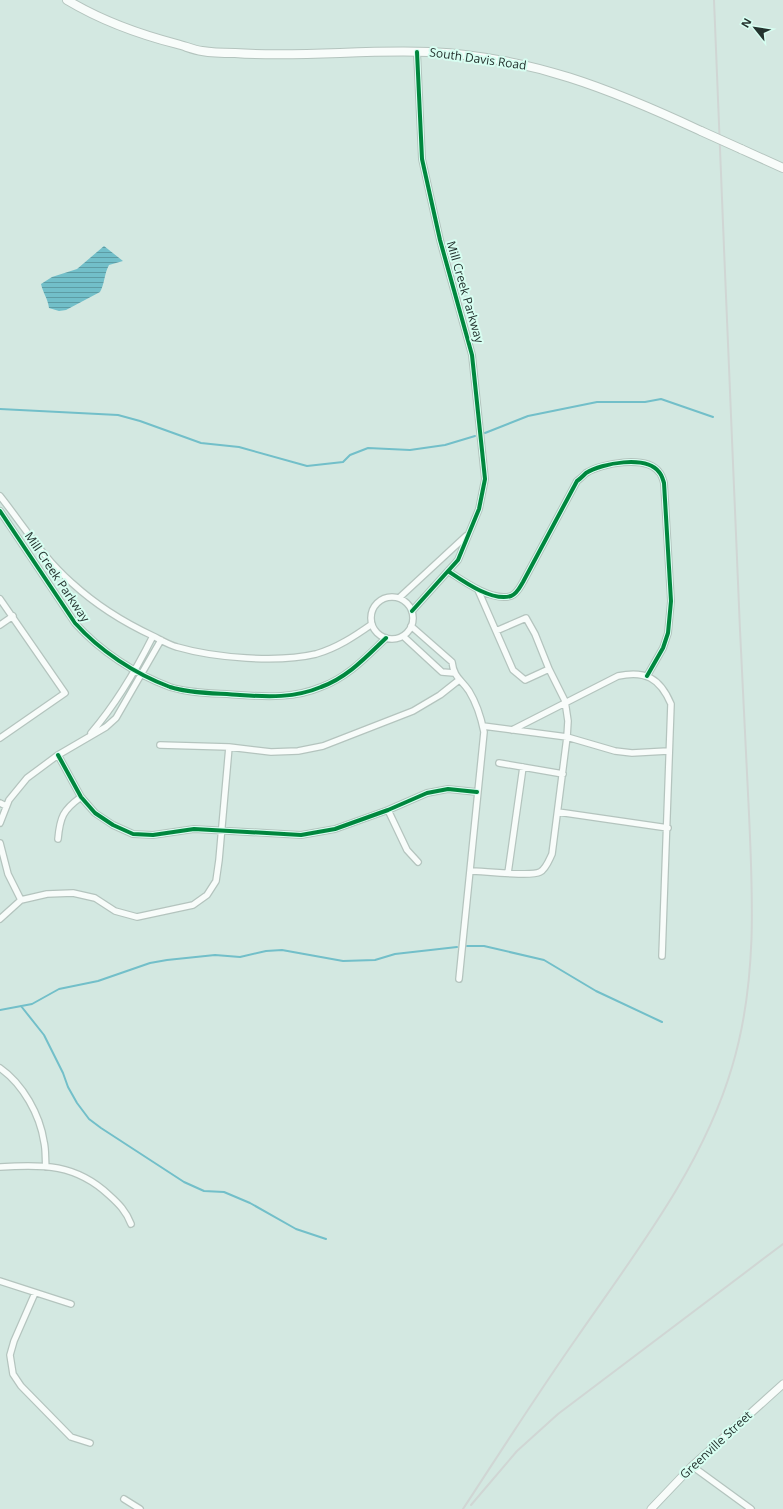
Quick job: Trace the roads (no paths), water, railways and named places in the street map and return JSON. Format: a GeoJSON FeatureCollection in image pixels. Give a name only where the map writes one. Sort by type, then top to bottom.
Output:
{"type":"FeatureCollection","features":[{"type":"Feature","properties":{"kind":"main road","name":"South Davis Road"},"geometry":{"type":"LineString","coordinates":[[67,0],[87,12],[117,25],[160,40],[202,51],[262,55],[417,52],[496,60],[553,71],[609,90],[783,168]]}},
{"type":"Feature","properties":{"kind":"street","name":"Mill Creek Parkway"},"geometry":{"type":"LineString","coordinates":[[417,52],[422,159],[440,240],[473,363],[485,479],[479,509],[466,536]]}},
{"type":"Feature","properties":{"kind":"street"},"geometry":{"type":"LineString","coordinates":[[448,571],[478,590],[495,596],[510,597],[516,593],[569,493],[577,481],[587,473],[605,465],[641,462],[651,465],[660,472],[664,483],[671,601],[668,634],[664,648],[647,676]]}},
{"type":"Feature","properties":{"kind":"street","name":"Mill Creek Parkway"},"geometry":{"type":"LineString","coordinates":[[0,496],[46,555],[70,582],[106,610],[176,647],[206,653],[250,658],[302,656],[317,653],[341,644],[372,624]]}},
{"type":"Feature","properties":{"kind":"street","name":"Mill Creek Parkway"},"geometry":{"type":"LineString","coordinates":[[0,511],[75,623],[86,636],[106,652],[135,670],[172,687],[264,697],[301,694],[322,687],[345,676],[386,638]]}},
{"type":"Feature","properties":{"kind":"street"},"geometry":{"type":"LineString","coordinates":[[412,611],[458,560],[466,536]]}},
{"type":"Feature","properties":{"kind":"street"},"geometry":{"type":"LineString","coordinates":[[399,598],[466,536]]}},
{"type":"Feature","properties":{"kind":"street"},"geometry":{"type":"LineString","coordinates":[[478,590],[513,670],[525,680],[549,669]]}},
{"type":"Feature","properties":{"kind":"street"},"geometry":{"type":"LineString","coordinates":[[388,597],[399,598],[408,604],[412,611],[411,626],[403,636],[392,639],[386,638],[380,635],[372,624],[372,611],[376,605],[388,597]]}},
{"type":"Feature","properties":{"kind":"street"},"geometry":{"type":"LineString","coordinates":[[0,599],[65,693],[0,738]]}},
{"type":"Feature","properties":{"kind":"street"},"geometry":{"type":"LineString","coordinates":[[0,625],[12,616]]}},
{"type":"Feature","properties":{"kind":"street"},"geometry":{"type":"LineString","coordinates":[[470,870],[508,873],[539,873],[546,866],[552,854],[568,737],[568,721],[565,701],[549,669],[535,634],[526,618],[496,631]]}},
{"type":"Feature","properties":{"kind":"street"},"geometry":{"type":"LineString","coordinates":[[411,626],[452,662],[454,673],[468,690],[476,704],[484,732],[459,979]]}},
{"type":"Feature","properties":{"kind":"street"},"geometry":{"type":"LineString","coordinates":[[90,735],[108,714],[135,670],[153,636]]}},
{"type":"Feature","properties":{"kind":"street"},"geometry":{"type":"LineString","coordinates":[[403,636],[442,672],[454,673]]}},
{"type":"Feature","properties":{"kind":"street"},"geometry":{"type":"LineString","coordinates":[[0,823],[9,800],[27,778],[58,755],[106,727],[116,718],[161,640]]}},
{"type":"Feature","properties":{"kind":"street"},"geometry":{"type":"LineString","coordinates":[[512,730],[565,701],[618,676],[630,673],[647,676],[659,684],[666,692],[671,704],[668,751],[668,828],[662,956]]}},
{"type":"Feature","properties":{"kind":"street"},"geometry":{"type":"LineString","coordinates":[[160,745],[228,747],[271,752],[298,751],[322,746],[414,711],[440,695],[459,680]]}},
{"type":"Feature","properties":{"kind":"street"},"geometry":{"type":"LineString","coordinates":[[483,726],[568,737],[615,751],[632,753],[668,751]]}},
{"type":"Feature","properties":{"kind":"street"},"geometry":{"type":"LineString","coordinates":[[0,919],[21,900],[47,894],[73,893],[95,898],[115,911],[137,917],[193,905],[207,895],[216,881],[222,831],[228,747]]}},
{"type":"Feature","properties":{"kind":"street"},"geometry":{"type":"LineString","coordinates":[[58,755],[80,797],[95,812],[114,825],[133,834],[153,835],[194,829],[301,835],[335,829],[434,792],[448,789],[477,792]]}},
{"type":"Feature","properties":{"kind":"street"},"geometry":{"type":"LineString","coordinates":[[499,763],[563,774]]}},
{"type":"Feature","properties":{"kind":"street"},"geometry":{"type":"LineString","coordinates":[[508,873],[523,767]]}},
{"type":"Feature","properties":{"kind":"street"},"geometry":{"type":"LineString","coordinates":[[58,839],[60,821],[68,807],[80,797]]}},
{"type":"Feature","properties":{"kind":"street"},"geometry":{"type":"LineString","coordinates":[[0,803],[6,806]]}},
{"type":"Feature","properties":{"kind":"street"},"geometry":{"type":"LineString","coordinates":[[388,810],[407,850],[418,862]]}},
{"type":"Feature","properties":{"kind":"street"},"geometry":{"type":"LineString","coordinates":[[558,812],[668,828]]}},
{"type":"Feature","properties":{"kind":"street"},"geometry":{"type":"LineString","coordinates":[[0,843],[8,874],[21,900]]}},
{"type":"Feature","properties":{"kind":"street"},"geometry":{"type":"LineString","coordinates":[[0,1068],[19,1085],[33,1108],[44,1141],[46,1167]]}},
{"type":"Feature","properties":{"kind":"street"},"geometry":{"type":"LineString","coordinates":[[0,1167],[46,1167],[66,1169],[81,1174],[94,1183],[126,1212],[131,1224]]}},
{"type":"Feature","properties":{"kind":"street"},"geometry":{"type":"LineString","coordinates":[[0,1281],[70,1304]]}},
{"type":"Feature","properties":{"kind":"street"},"geometry":{"type":"LineString","coordinates":[[35,1293],[14,1341],[10,1355],[13,1374],[21,1386],[71,1438],[90,1443]]}},
{"type":"Feature","properties":{"kind":"street","name":"Greenville Street"},"geometry":{"type":"LineString","coordinates":[[651,1509],[692,1466],[783,1384]]}},
{"type":"Feature","properties":{"kind":"street"},"geometry":{"type":"LineString","coordinates":[[692,1466],[751,1509]]}},
{"type":"Feature","properties":{"kind":"street"},"geometry":{"type":"LineString","coordinates":[[124,1500],[140,1509]]}},
{"type":"Feature","properties":{"kind":"water"},"geometry":{"type":"Polygon","coordinates":[[[104,246],[123,261],[109,265],[100,292],[66,310],[59,311],[49,308],[41,284],[52,277],[77,269],[104,246]]]}},
{"type":"Feature","properties":{"kind":"waterway"},"geometry":{"type":"LineString","coordinates":[[485,433],[528,416],[597,402],[645,402],[661,399],[713,417]]}},
{"type":"Feature","properties":{"kind":"waterway"},"geometry":{"type":"LineString","coordinates":[[0,409],[118,415],[140,421],[201,443],[239,447],[307,466],[343,462],[350,455],[368,448],[410,450],[445,445],[475,436]]}},
{"type":"Feature","properties":{"kind":"waterway"},"geometry":{"type":"LineString","coordinates":[[467,946],[484,946],[544,960],[596,991],[662,1022]]}},
{"type":"Feature","properties":{"kind":"waterway"},"geometry":{"type":"LineString","coordinates":[[0,1010],[32,1004],[59,989],[98,981],[150,963],[167,960],[215,955],[240,957],[266,951],[282,950],[343,961],[375,960],[395,954],[457,947]]}},
{"type":"Feature","properties":{"kind":"waterway"},"geometry":{"type":"LineString","coordinates":[[21,1006],[44,1035],[63,1073],[68,1087],[77,1103],[89,1119],[184,1182],[204,1191],[224,1192],[250,1203],[296,1229],[326,1239]]}},
{"type":"Feature","properties":{"kind":"railway"},"geometry":{"type":"LineString","coordinates":[[463,1509],[548,1379],[645,1240],[686,1173],[704,1139],[719,1104],[732,1067],[746,1004],[751,941],[752,878],[733,472],[714,0]]}},
{"type":"Feature","properties":{"kind":"railway"},"geometry":{"type":"LineString","coordinates":[[471,1505],[517,1451],[558,1414],[783,1244]]}}]}
